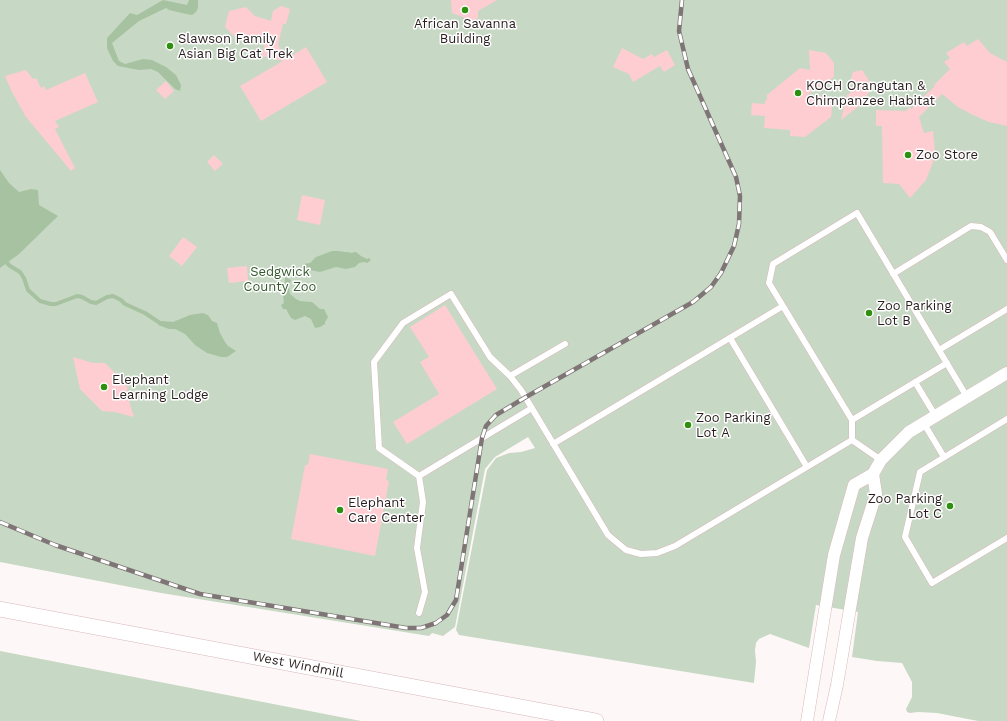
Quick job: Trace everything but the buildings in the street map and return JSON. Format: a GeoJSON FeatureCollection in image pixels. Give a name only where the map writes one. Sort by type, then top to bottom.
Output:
{"type":"FeatureCollection","features":[{"type":"Feature","properties":{"kind":"street"},"geometry":{"type":"LineString","coordinates":[[807,721],[834,555],[854,485],[873,474],[881,460],[897,442],[923,422],[1007,373]]}},
{"type":"Feature","properties":{"kind":"street"},"geometry":{"type":"LineString","coordinates":[[829,721],[837,685],[862,538],[876,494],[873,474]]}},
{"type":"Feature","properties":{"kind":"street","name":"West Windmill"},"geometry":{"type":"LineString","coordinates":[[0,609],[596,721]]}},
{"type":"Feature","properties":{"kind":"lane"},"geometry":{"type":"LineString","coordinates":[[852,440],[852,420],[769,283],[773,264],[857,213],[967,397]]}},
{"type":"Feature","properties":{"kind":"lane"},"geometry":{"type":"LineString","coordinates":[[893,274],[971,226],[981,227],[990,232],[1007,260]]}},
{"type":"Feature","properties":{"kind":"lane"},"geometry":{"type":"LineString","coordinates":[[419,613],[425,592],[417,548],[423,502],[419,476],[380,448],[374,362],[403,323],[451,294],[490,357],[510,376],[521,390],[608,535],[626,550],[641,554],[657,553],[675,546],[852,440]]}},
{"type":"Feature","properties":{"kind":"lane"},"geometry":{"type":"LineString","coordinates":[[553,444],[783,306]]}},
{"type":"Feature","properties":{"kind":"lane"},"geometry":{"type":"LineString","coordinates":[[939,350],[1007,309]]}},
{"type":"Feature","properties":{"kind":"lane"},"geometry":{"type":"LineString","coordinates":[[730,338],[807,467]]}},
{"type":"Feature","properties":{"kind":"lane"},"geometry":{"type":"LineString","coordinates":[[510,376],[565,344]]}},
{"type":"Feature","properties":{"kind":"lane"},"geometry":{"type":"LineString","coordinates":[[852,420],[947,363]]}},
{"type":"Feature","properties":{"kind":"lane"},"geometry":{"type":"LineString","coordinates":[[915,382],[936,415]]}},
{"type":"Feature","properties":{"kind":"lane"},"geometry":{"type":"LineString","coordinates":[[419,476],[532,408]]}},
{"type":"Feature","properties":{"kind":"lane"},"geometry":{"type":"LineString","coordinates":[[1007,419],[920,472],[905,537],[932,583],[1007,538]]}},
{"type":"Feature","properties":{"kind":"lane"},"geometry":{"type":"LineString","coordinates":[[923,422],[944,457]]}},
{"type":"Feature","properties":{"kind":"lane"},"geometry":{"type":"LineString","coordinates":[[852,440],[881,460]]}},
{"type":"Feature","properties":{"kind":"green space","name":"Sedgwick County Zoo"},"geometry":{"type":"Polygon","coordinates":[[[0,0],[1007,0],[1007,721],[978,721],[937,713],[907,712],[906,709],[912,697],[912,682],[902,663],[852,657],[858,612],[816,605],[809,648],[770,634],[759,639],[756,643],[755,650],[756,662],[754,683],[459,635],[456,630],[487,470],[496,458],[509,453],[521,452],[535,448],[528,437],[495,457],[485,469],[455,627],[443,636],[432,633],[429,636],[161,593],[0,562],[0,0]]]}},
{"type":"Feature","properties":{"kind":"green space"},"geometry":{"type":"Polygon","coordinates":[[[0,651],[361,721],[0,721],[0,651]]]}},
{"type":"Feature","properties":{"kind":"shaded area"},"geometry":{"type":"Polygon","coordinates":[[[163,0],[187,5],[189,0],[198,0],[198,8],[192,15],[166,8],[139,21],[112,43],[119,61],[125,64],[143,59],[152,60],[166,67],[176,75],[181,85],[180,91],[175,89],[158,72],[151,69],[139,70],[118,66],[113,61],[107,48],[107,38],[130,13],[137,15],[163,0]]]}},
{"type":"Feature","properties":{"kind":"shaded area"},"geometry":{"type":"Polygon","coordinates":[[[0,170],[9,183],[19,192],[31,189],[38,190],[39,205],[58,216],[19,254],[0,268],[0,170]]]}},
{"type":"Feature","properties":{"kind":"shaded area"},"geometry":{"type":"Polygon","coordinates":[[[332,251],[350,253],[356,252],[371,260],[367,263],[359,263],[355,267],[346,269],[336,267],[320,272],[306,269],[303,266],[303,264],[310,263],[316,257],[332,251]]]}},
{"type":"Feature","properties":{"kind":"shaded area"},"geometry":{"type":"Polygon","coordinates":[[[285,277],[291,280],[289,287],[290,294],[296,299],[300,301],[312,302],[320,309],[324,309],[328,317],[325,324],[315,328],[311,319],[305,316],[295,320],[291,318],[286,309],[283,309],[281,305],[284,303],[283,295],[286,290],[283,283],[285,282],[285,277]]]}},
{"type":"Feature","properties":{"kind":"shaded area"},"geometry":{"type":"Polygon","coordinates":[[[203,313],[208,315],[212,321],[217,323],[225,342],[236,351],[227,357],[207,353],[195,345],[185,334],[175,329],[169,329],[158,325],[162,321],[173,322],[190,315],[203,313]]]}},
{"type":"Feature","properties":{"kind":"waterway"},"geometry":{"type":"LineString","coordinates":[[7,263],[20,272],[24,278],[28,290],[40,301],[56,304],[77,296],[96,303],[107,297],[113,296],[160,323]]}},
{"type":"Feature","properties":{"kind":"railway"},"geometry":{"type":"LineString","coordinates":[[0,522],[55,545],[200,594],[406,628],[421,628],[436,623],[447,615],[456,600],[482,438],[486,426],[496,415],[526,397],[693,302],[711,287],[721,273],[734,246],[739,224],[740,196],[736,177],[688,69],[679,31],[682,0]]}},
{"type":"Feature","properties":{"kind":"place","name":"African Savanna Building"},"geometry":{"type":"Point","coordinates":[465,10]}},
{"type":"Feature","properties":{"kind":"place","name":"Slawson Family Asian Big Cat Trek"},"geometry":{"type":"Point","coordinates":[170,46]}},
{"type":"Feature","properties":{"kind":"place","name":"KOCH Orangutan & Chimpanzee Habitat"},"geometry":{"type":"Point","coordinates":[798,93]}},
{"type":"Feature","properties":{"kind":"place","name":"Zoo Store"},"geometry":{"type":"Point","coordinates":[908,155]}},
{"type":"Feature","properties":{"kind":"place","name":"Zoo Parking Lot B"},"geometry":{"type":"Point","coordinates":[869,313]}},
{"type":"Feature","properties":{"kind":"place","name":"Elephant Learning Lodge"},"geometry":{"type":"Point","coordinates":[104,387]}},
{"type":"Feature","properties":{"kind":"place","name":"Zoo Parking Lot A"},"geometry":{"type":"Point","coordinates":[688,425]}},
{"type":"Feature","properties":{"kind":"place","name":"Zoo Parking Lot C"},"geometry":{"type":"Point","coordinates":[950,506]}},
{"type":"Feature","properties":{"kind":"place","name":"Elephant Care Center"},"geometry":{"type":"Point","coordinates":[340,510]}}]}
